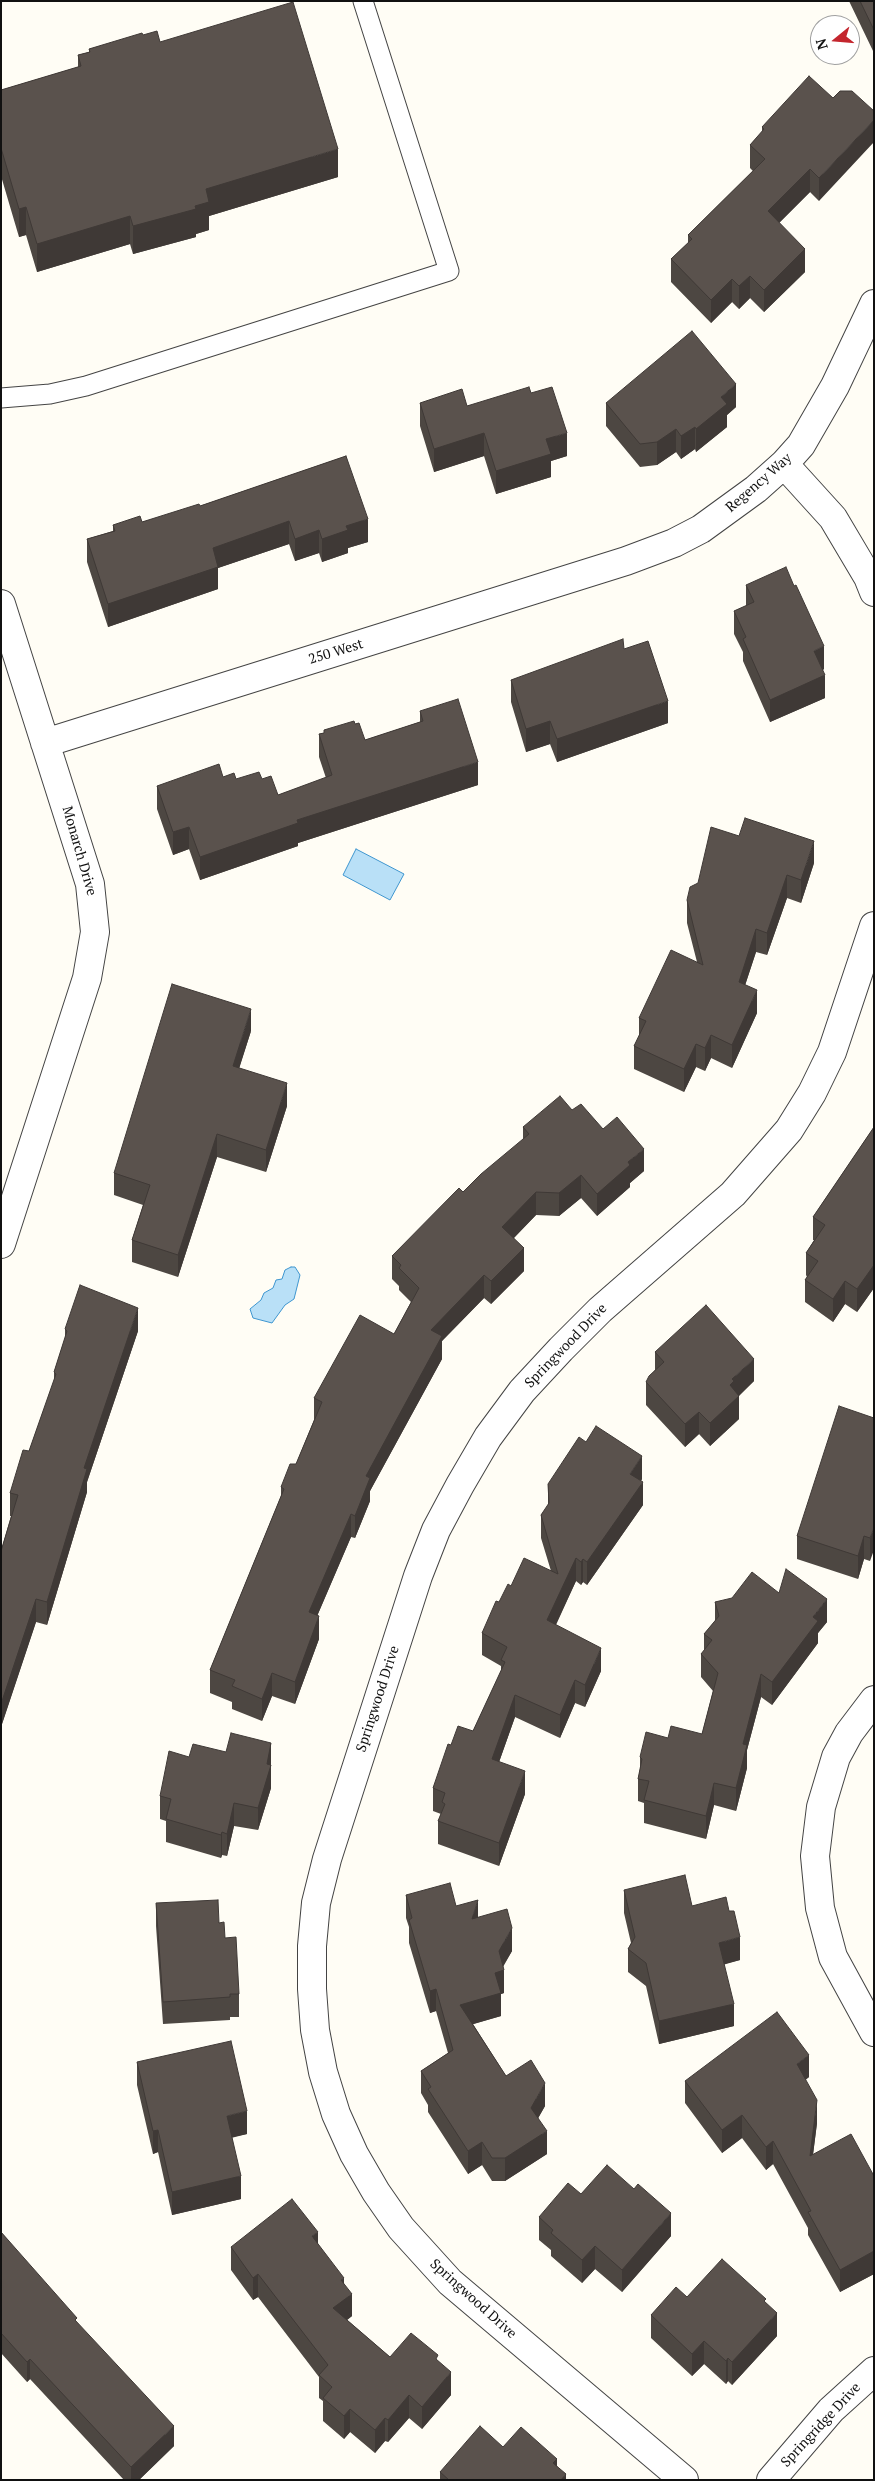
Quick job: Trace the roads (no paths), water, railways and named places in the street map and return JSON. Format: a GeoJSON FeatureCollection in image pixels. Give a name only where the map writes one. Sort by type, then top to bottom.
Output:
{"type":"FeatureCollection","features":[{"type":"Feature","properties":{"kind":"street","name":"Regency Way"},"geometry":{"type":"LineString","coordinates":[[626,561],[674,543],[701,529],[730,510],[784,464],[801,445],[819,416],[874,304]]}},
{"type":"Feature","properties":{"kind":"street"},"geometry":{"type":"LineString","coordinates":[[784,464],[833,518],[868,577],[874,592]]}},
{"type":"Feature","properties":{"kind":"street","name":"250 West"},"geometry":{"type":"LineString","coordinates":[[45,743],[626,561]]}},
{"type":"Feature","properties":{"kind":"street","name":"Monarch Drive"},"geometry":{"type":"LineString","coordinates":[[1,604],[90,884],[95,932],[93,956],[87,978],[1,1244]]}},
{"type":"Feature","properties":{"kind":"street","name":"Springwood Drive"},"geometry":{"type":"LineString","coordinates":[[684,2480],[450,2282],[401,2228],[376,2192],[354,2154],[336,2114],[315,2030],[312,1989],[312,1946],[316,1903],[327,1859],[415,1585],[436,1530],[460,1485],[494,1430],[522,1392],[561,1349],[600,1310],[733,1194],[789,1130],[812,1093],[832,1052],[874,926]]}},
{"type":"Feature","properties":{"kind":"street"},"geometry":{"type":"LineString","coordinates":[[874,1700],[854,1726],[836,1757],[821,1807],[815,1856],[820,1908],[833,1957],[874,2032]]}},
{"type":"Feature","properties":{"kind":"street","name":"Springridge Drive"},"geometry":{"type":"LineString","coordinates":[[770,2480],[831,2410],[874,2371]]}},
{"type":"Feature","properties":{"kind":"lane"},"geometry":{"type":"LineString","coordinates":[[1,398],[50,394],[86,386],[449,272],[363,1]]}},
{"type":"Feature","properties":{"kind":"water"},"geometry":{"type":"Polygon","coordinates":[[[356,849],[404,874],[390,900],[343,875],[356,849]]]}},
{"type":"Feature","properties":{"kind":"water"},"geometry":{"type":"Polygon","coordinates":[[[295,1267],[300,1275],[294,1299],[285,1305],[272,1323],[253,1318],[250,1309],[261,1300],[264,1293],[273,1288],[276,1280],[282,1279],[285,1270],[295,1267]]]}}]}
